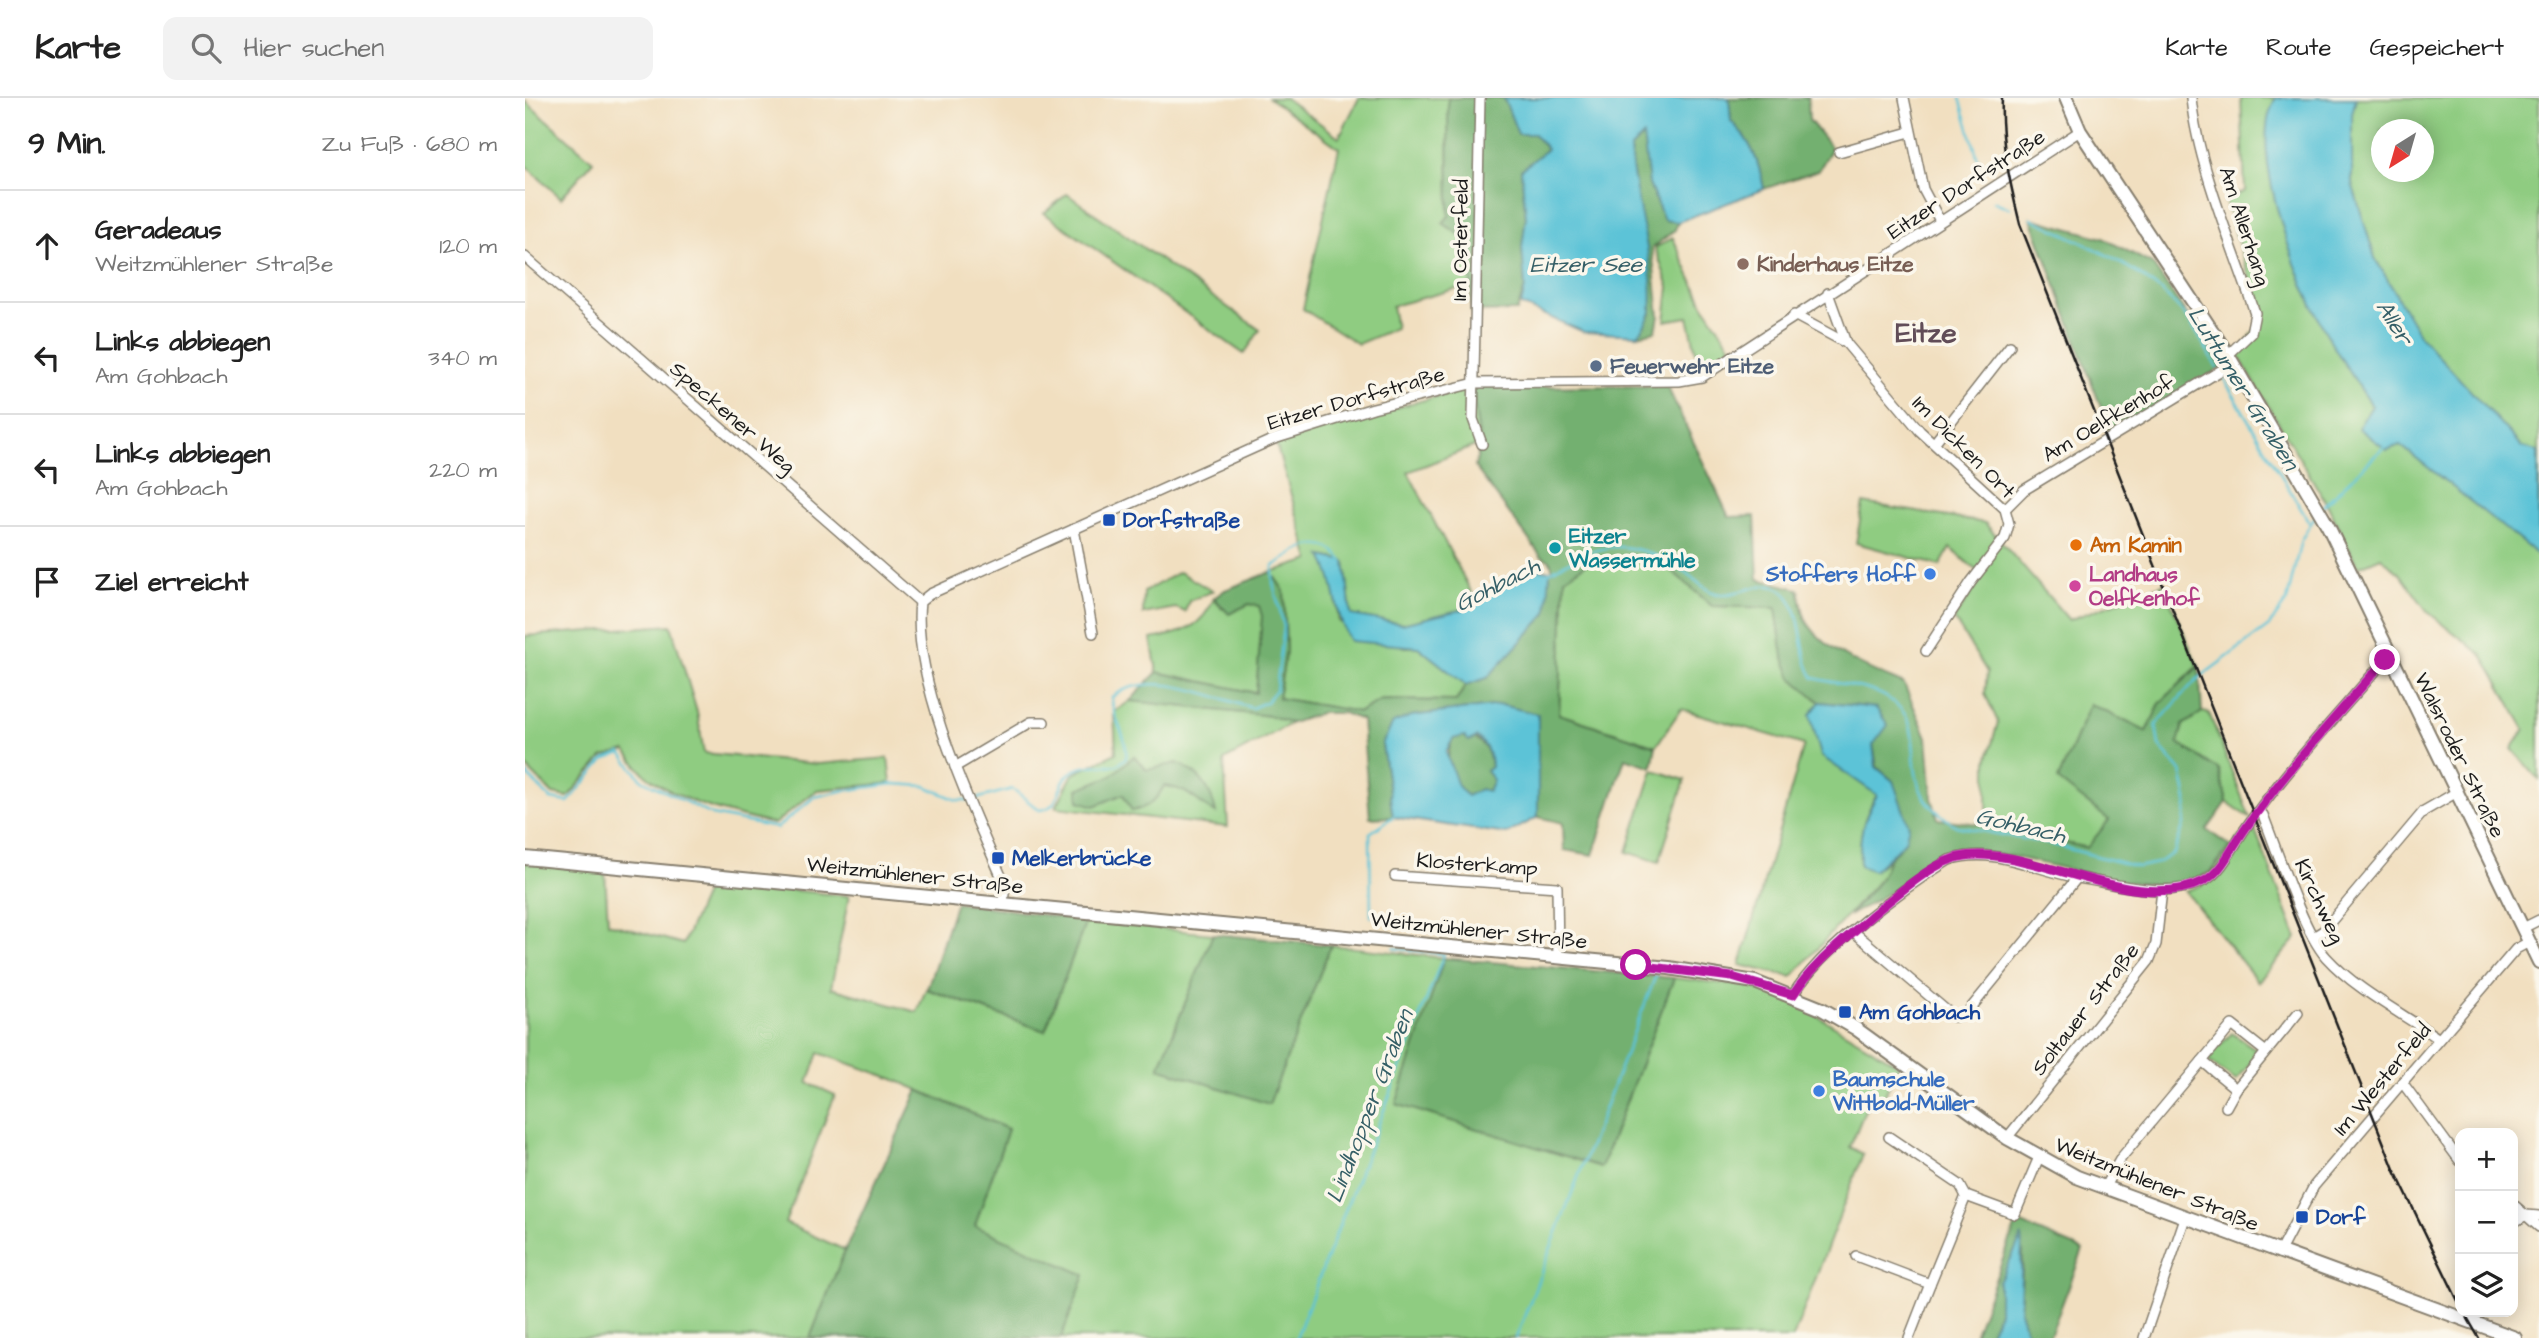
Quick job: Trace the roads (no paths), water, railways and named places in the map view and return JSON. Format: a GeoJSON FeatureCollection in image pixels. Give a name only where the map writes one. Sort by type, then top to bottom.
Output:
{"type":"FeatureCollection","features":[{"type":"Feature","properties":{"kind":"street","name":"Im Osterfeld"},"geometry":{"type":"LineString","coordinates":[[1480,98],[1473,419],[1482,444]]}},
{"type":"Feature","properties":{"kind":"street"},"geometry":{"type":"LineString","coordinates":[[1904,98],[1923,189],[1940,221]]}},
{"type":"Feature","properties":{"kind":"street","name":"Walsroder Straße"},"geometry":{"type":"LineString","coordinates":[[2066,98],[2080,131],[2229,362],[2328,526],[2539,962]]}},
{"type":"Feature","properties":{"kind":"street","name":"Am Allerhang"},"geometry":{"type":"LineString","coordinates":[[2191,98],[2206,164],[2255,313],[2251,333],[2229,362]]}},
{"type":"Feature","properties":{"kind":"street","name":"Eitzer Dorfstraße"},"geometry":{"type":"LineString","coordinates":[[920,602],[930,594],[1274,439],[1373,408],[1475,383],[1679,381],[1702,377],[2080,131]]}},
{"type":"Feature","properties":{"kind":"street"},"geometry":{"type":"LineString","coordinates":[[1839,152],[1910,132]]}},
{"type":"Feature","properties":{"kind":"street","name":"Speckener Weg"},"geometry":{"type":"LineString","coordinates":[[525,257],[920,602]]}},
{"type":"Feature","properties":{"kind":"street","name":"Im Dicken Ort"},"geometry":{"type":"LineString","coordinates":[[1828,293],[1846,343],[1920,431],[2005,509],[2009,524],[2005,538],[1971,582],[1926,651]]}},
{"type":"Feature","properties":{"kind":"street","name":"Im Dicken Ort"},"geometry":{"type":"LineString","coordinates":[[1794,315],[1846,343]]}},
{"type":"Feature","properties":{"kind":"street"},"geometry":{"type":"LineString","coordinates":[[1935,442],[2010,346]]}},
{"type":"Feature","properties":{"kind":"street","name":"Am Oelfkenhof"},"geometry":{"type":"LineString","coordinates":[[2005,509],[2024,490],[2213,375],[2229,362]]}},
{"type":"Feature","properties":{"kind":"street"},"geometry":{"type":"LineString","coordinates":[[1074,529],[1093,632]]}},
{"type":"Feature","properties":{"kind":"street"},"geometry":{"type":"LineString","coordinates":[[920,602],[918,622],[927,671],[955,767],[1005,885],[1003,903]]}},
{"type":"Feature","properties":{"kind":"street"},"geometry":{"type":"LineString","coordinates":[[1793,995],[1801,983],[1894,897],[1949,860],[1959,857],[1975,855],[2005,858],[2077,878],[2162,890],[2197,884],[2212,876],[2258,811],[2385,660],[2391,657]]}},
{"type":"Feature","properties":{"kind":"street"},"geometry":{"type":"LineString","coordinates":[[955,767],[1031,722],[1044,722]]}},
{"type":"Feature","properties":{"kind":"street"},"geometry":{"type":"LineString","coordinates":[[2313,937],[2323,931],[2424,811],[2457,792]]}},
{"type":"Feature","properties":{"kind":"street","name":"Kirchweg"},"geometry":{"type":"LineString","coordinates":[[2258,811],[2263,815],[2313,937],[2339,969],[2439,1039]]}},
{"type":"Feature","properties":{"kind":"street","name":"Weitzmühlener Straße"},"geometry":{"type":"LineString","coordinates":[[525,859],[1690,970],[1755,982],[1793,995],[1855,1028],[2007,1138],[2039,1157],[2104,1188],[2515,1338]]}},
{"type":"Feature","properties":{"kind":"street","name":"Klosterkamp"},"geometry":{"type":"LineString","coordinates":[[1395,876],[1557,887],[1558,958]]}},
{"type":"Feature","properties":{"kind":"street"},"geometry":{"type":"LineString","coordinates":[[1854,932],[1954,1017],[1966,1014],[2077,878]]}},
{"type":"Feature","properties":{"kind":"street","name":"Soltauer Straße"},"geometry":{"type":"LineString","coordinates":[[2007,1138],[2149,961],[2156,944],[2162,890]]}},
{"type":"Feature","properties":{"kind":"street"},"geometry":{"type":"LineString","coordinates":[[2523,928],[2539,920]]}},
{"type":"Feature","properties":{"kind":"street","name":"Im Westerfeld"},"geometry":{"type":"LineString","coordinates":[[2279,1252],[2315,1186],[2516,949],[2529,942]]}},
{"type":"Feature","properties":{"kind":"street"},"geometry":{"type":"LineString","coordinates":[[2226,1107],[2236,1089],[2298,1013]]}},
{"type":"Feature","properties":{"kind":"street"},"geometry":{"type":"LineString","coordinates":[[2104,1188],[2120,1158],[2232,1025],[2266,1052]]}},
{"type":"Feature","properties":{"kind":"street"},"geometry":{"type":"LineString","coordinates":[[2202,1061],[2236,1089]]}},
{"type":"Feature","properties":{"kind":"street"},"geometry":{"type":"LineString","coordinates":[[2402,1082],[2455,1154]]}},
{"type":"Feature","properties":{"kind":"street"},"geometry":{"type":"LineString","coordinates":[[1889,1137],[1960,1185],[1966,1196],[2015,1214],[2039,1157]]}},
{"type":"Feature","properties":{"kind":"street"},"geometry":{"type":"LineString","coordinates":[[1909,1338],[1966,1196]]}},
{"type":"Feature","properties":{"kind":"street"},"geometry":{"type":"LineString","coordinates":[[2518,1208],[2539,1227]]}},
{"type":"Feature","properties":{"kind":"street"},"geometry":{"type":"LineString","coordinates":[[2518,1220],[2526,1215],[2539,1216]]}},
{"type":"Feature","properties":{"kind":"street"},"geometry":{"type":"LineString","coordinates":[[2144,1338],[2185,1217]]}},
{"type":"Feature","properties":{"kind":"street"},"geometry":{"type":"LineString","coordinates":[[1856,1256],[1930,1284]]}},
{"type":"Feature","properties":{"kind":"water","name":"Eitzer See"},"geometry":{"type":"Polygon","coordinates":[[[1504,98],[1729,98],[1731,121],[1753,152],[1764,189],[1678,222],[1664,220],[1649,184],[1643,136],[1630,149],[1648,251],[1652,292],[1650,314],[1638,335],[1584,332],[1521,305],[1525,287],[1522,247],[1526,217],[1521,170],[1547,149],[1534,134],[1518,134],[1504,98]]]}},
{"type":"Feature","properties":{"kind":"water","name":"Aller"},"geometry":{"type":"Polygon","coordinates":[[[2276,98],[2356,98],[2352,114],[2352,183],[2375,258],[2420,336],[2522,447],[2538,451],[2539,556],[2400,445],[2387,450],[2358,428],[2372,406],[2317,316],[2291,254],[2271,183],[2267,150],[2268,121],[2276,98]]]}},
{"type":"Feature","properties":{"kind":"water"},"geometry":{"type":"Polygon","coordinates":[[[1322,556],[1345,561],[1351,615],[1402,624],[1464,609],[1504,580],[1534,568],[1550,571],[1547,613],[1487,678],[1466,685],[1418,647],[1350,641],[1322,556]]]}},
{"type":"Feature","properties":{"kind":"water"},"geometry":{"type":"Polygon","coordinates":[[[1820,702],[1876,708],[1888,725],[1873,745],[1876,767],[1893,781],[1909,826],[1905,841],[1874,871],[1860,866],[1860,845],[1865,821],[1877,795],[1821,756],[1810,715],[1820,702]]]}},
{"type":"Feature","properties":{"kind":"water"},"geometry":{"type":"Polygon","coordinates":[[[1501,705],[1538,714],[1538,817],[1507,834],[1393,817],[1382,744],[1393,723],[1411,716],[1501,705]],[[1464,736],[1453,739],[1446,752],[1458,786],[1467,796],[1480,789],[1488,791],[1493,780],[1486,771],[1491,767],[1485,747],[1477,737],[1469,741],[1464,736]]]}},
{"type":"Feature","properties":{"kind":"water"},"geometry":{"type":"Polygon","coordinates":[[[2022,1236],[2020,1311],[2028,1338],[1988,1338],[1999,1312],[1999,1282],[2022,1236]]]}},
{"type":"Feature","properties":{"kind":"waterway","name":"Luttumer Graben"},"geometry":{"type":"LineString","coordinates":[[1960,98],[1983,176]]}},
{"type":"Feature","properties":{"kind":"waterway","name":"Luttumer Graben"},"geometry":{"type":"LineString","coordinates":[[1993,201],[2009,208]]}},
{"type":"Feature","properties":{"kind":"waterway","name":"Luttumer Graben"},"geometry":{"type":"LineString","coordinates":[[2031,218],[2115,259],[2153,285],[2186,317],[2217,368]]}},
{"type":"Feature","properties":{"kind":"waterway","name":"Luttumer Graben"},"geometry":{"type":"LineString","coordinates":[[2221,374],[2310,524]]}},
{"type":"Feature","properties":{"kind":"waterway","name":"Gohbach"},"geometry":{"type":"LineString","coordinates":[[2321,508],[2384,447]]}},
{"type":"Feature","properties":{"kind":"waterway","name":"Gohbach"},"geometry":{"type":"LineString","coordinates":[[1548,573],[1584,555],[1615,547],[1630,548],[1663,559],[1712,592],[1730,594],[1759,587],[1777,588],[1792,602],[1809,669],[1814,678],[1879,694],[1899,707],[1907,717],[1913,740],[1917,780],[1922,793],[1933,807],[1956,826],[2050,844],[2138,867],[2157,863],[2174,853],[2184,824],[2187,800],[2181,771],[2159,746],[2156,725],[2195,681],[2269,626],[2287,601],[2301,540],[2317,513]]}},
{"type":"Feature","properties":{"kind":"waterway","name":"Gohbach"},"geometry":{"type":"LineString","coordinates":[[525,773],[551,799],[568,802],[604,760],[621,753],[642,780],[712,815],[777,828],[814,797],[894,784],[925,786],[957,800],[972,800],[1013,789],[1039,810],[1047,808],[1056,800],[1064,781],[1073,771],[1089,766],[1117,765],[1126,758],[1125,743],[1112,705],[1112,697],[1127,689],[1144,685],[1181,687],[1252,708],[1266,702],[1276,690],[1284,627],[1273,583],[1273,567],[1299,550],[1318,545],[1335,552],[1343,562]]}},
{"type":"Feature","properties":{"kind":"waterway","name":"Lindhopper Graben"},"geometry":{"type":"LineString","coordinates":[[1371,917],[1370,833],[1394,816]]}},
{"type":"Feature","properties":{"kind":"waterway","name":"Lindhopper Graben"},"geometry":{"type":"LineString","coordinates":[[1296,1338],[1444,954],[1394,948]]}},
{"type":"Feature","properties":{"kind":"waterway"},"geometry":{"type":"LineString","coordinates":[[1516,1338],[1656,975]]}},
{"type":"Feature","properties":{"kind":"railway"},"geometry":{"type":"LineString","coordinates":[[2002,98],[2004,146],[2020,224],[2394,1169],[2455,1295]]}},
{"type":"Feature","properties":{"kind":"railway"},"geometry":{"type":"LineString","coordinates":[[2467,1317],[2479,1338]]}},
{"type":"Feature","properties":{"kind":"place","name":"Kinderhaus Eitze"},"geometry":{"type":"Point","coordinates":[1743,264]}},
{"type":"Feature","properties":{"kind":"place","name":"Feuerwehr Eitze"},"geometry":{"type":"Point","coordinates":[1596,366]}},
{"type":"Feature","properties":{"kind":"place","name":"Dorfstraße"},"geometry":{"type":"Point","coordinates":[1109,520]}},
{"type":"Feature","properties":{"kind":"place","name":"Am Kamin"},"geometry":{"type":"Point","coordinates":[2076,545]}},
{"type":"Feature","properties":{"kind":"place","name":"Eitzer Wassermühle"},"geometry":{"type":"Point","coordinates":[1555,548]}},
{"type":"Feature","properties":{"kind":"place","name":"Stoffers Hoff"},"geometry":{"type":"Point","coordinates":[1930,574]}},
{"type":"Feature","properties":{"kind":"place","name":"Landhaus Oelfkenhof"},"geometry":{"type":"Point","coordinates":[2075,586]}},
{"type":"Feature","properties":{"kind":"place","name":"Melkerbrücke"},"geometry":{"type":"Point","coordinates":[998,858]}},
{"type":"Feature","properties":{"kind":"place","name":"Am Gohbach"},"geometry":{"type":"Point","coordinates":[1845,1012]}},
{"type":"Feature","properties":{"kind":"place","name":"Baumschule Wittbold-Müller"},"geometry":{"type":"Point","coordinates":[1819,1091]}},
{"type":"Feature","properties":{"kind":"place","name":"Dorf"},"geometry":{"type":"Point","coordinates":[2302,1217]}},
{"type":"Feature","properties":{"kind":"district","name":"Eitze"},"geometry":{"type":"Point","coordinates":[1926,332]}}]}
